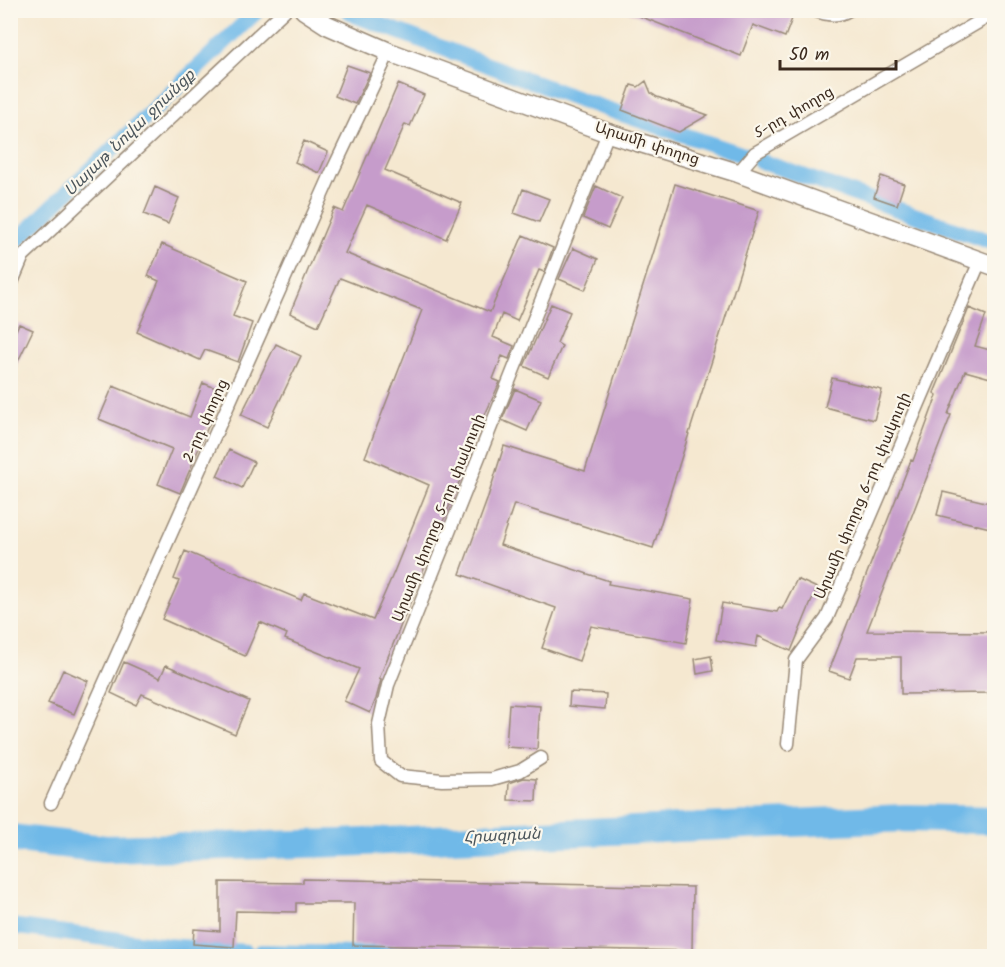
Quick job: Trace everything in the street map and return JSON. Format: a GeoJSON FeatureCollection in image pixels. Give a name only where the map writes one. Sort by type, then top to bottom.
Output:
{"type":"FeatureCollection","features":[{"type":"Feature","properties":{"kind":"main road","name":"Արամի փողոց"},"geometry":{"type":"LineString","coordinates":[[304,10],[327,26],[389,52],[608,133],[738,172],[987,264]]}},
{"type":"Feature","properties":{"kind":"street"},"geometry":{"type":"LineString","coordinates":[[10,287],[23,256],[285,10]]}},
{"type":"Feature","properties":{"kind":"street"},"geometry":{"type":"LineString","coordinates":[[814,10],[824,14],[841,15],[849,10]]}},
{"type":"Feature","properties":{"kind":"street","name":"5-րդ փողոց"},"geometry":{"type":"LineString","coordinates":[[738,172],[755,153],[994,11]]}},
{"type":"Feature","properties":{"kind":"street","name":"2-րդ փողոց"},"geometry":{"type":"LineString","coordinates":[[51,803],[333,170],[389,52]]}},
{"type":"Feature","properties":{"kind":"street","name":"Արամի փողոց 5-րդ փակուղի"},"geometry":{"type":"LineString","coordinates":[[541,758],[520,771],[492,778],[442,780],[400,776],[381,761],[380,724],[388,685],[608,133]]}},
{"type":"Feature","properties":{"kind":"street","name":"Արամի փողոց 6-րդ փակուղի"},"geometry":{"type":"LineString","coordinates":[[788,744],[796,660],[827,618],[987,264]]}},
{"type":"Feature","properties":{"kind":"building"},"geometry":{"type":"Polygon","coordinates":[[[624,10],[777,10],[793,16],[785,37],[753,25],[741,56],[624,10]]]}},
{"type":"Feature","properties":{"kind":"building"},"geometry":{"type":"Polygon","coordinates":[[[347,65],[370,73],[355,104],[335,96],[347,65]]]}},
{"type":"Feature","properties":{"kind":"building"},"geometry":{"type":"Polygon","coordinates":[[[646,81],[651,93],[657,97],[708,115],[679,132],[622,110],[631,85],[638,87],[646,81]]]}},
{"type":"Feature","properties":{"kind":"building"},"geometry":{"type":"Polygon","coordinates":[[[398,84],[424,95],[410,126],[405,124],[385,170],[462,203],[446,239],[367,205],[345,253],[490,312],[523,235],[553,248],[544,272],[539,270],[517,321],[502,314],[493,337],[514,346],[509,359],[502,356],[493,379],[500,382],[463,463],[466,465],[379,679],[381,680],[376,699],[370,713],[344,701],[359,669],[285,639],[287,634],[260,622],[245,656],[162,619],[179,581],[174,579],[185,551],[301,600],[304,593],[373,620],[429,485],[365,457],[422,310],[340,278],[318,326],[290,313],[334,208],[343,212],[398,84]]]}},
{"type":"Feature","properties":{"kind":"building"},"geometry":{"type":"Polygon","coordinates":[[[304,141],[328,152],[319,173],[295,162],[304,141]]]}},
{"type":"Feature","properties":{"kind":"building"},"geometry":{"type":"Polygon","coordinates":[[[881,176],[904,184],[897,205],[874,197],[881,176]]]}},
{"type":"Feature","properties":{"kind":"building"},"geometry":{"type":"Polygon","coordinates":[[[675,184],[759,211],[653,548],[514,504],[500,545],[609,581],[608,584],[693,599],[686,643],[591,626],[579,661],[542,648],[556,608],[460,574],[504,446],[585,471],[675,184]]]}},
{"type":"Feature","properties":{"kind":"building"},"geometry":{"type":"Polygon","coordinates":[[[596,186],[622,198],[608,229],[583,218],[596,186]]]}},
{"type":"Feature","properties":{"kind":"building"},"geometry":{"type":"Polygon","coordinates":[[[155,187],[179,198],[168,224],[144,214],[155,187]]]}},
{"type":"Feature","properties":{"kind":"building"},"geometry":{"type":"Polygon","coordinates":[[[523,189],[549,199],[539,222],[514,213],[523,189]]]}},
{"type":"Feature","properties":{"kind":"building"},"geometry":{"type":"Polygon","coordinates":[[[162,244],[247,281],[233,316],[252,323],[238,362],[205,350],[200,360],[137,332],[159,281],[148,276],[162,244]]]}},
{"type":"Feature","properties":{"kind":"building"},"geometry":{"type":"Polygon","coordinates":[[[573,248],[598,259],[585,290],[559,279],[573,248]]]}},
{"type":"Feature","properties":{"kind":"building"},"geometry":{"type":"Polygon","coordinates":[[[551,304],[570,312],[557,343],[562,346],[548,377],[524,366],[551,304]]]}},
{"type":"Feature","properties":{"kind":"building"},"geometry":{"type":"Polygon","coordinates":[[[969,308],[986,315],[975,346],[994,351],[994,379],[965,371],[948,414],[951,415],[867,631],[994,632],[994,693],[901,694],[901,657],[857,657],[849,678],[829,671],[911,460],[913,461],[937,395],[934,393],[969,308]]]}},
{"type":"Feature","properties":{"kind":"building"},"geometry":{"type":"Polygon","coordinates":[[[19,324],[33,330],[10,378],[10,343],[19,324]]]}},
{"type":"Feature","properties":{"kind":"building"},"geometry":{"type":"Polygon","coordinates":[[[276,344],[301,356],[267,427],[241,415],[276,344]]]}},
{"type":"Feature","properties":{"kind":"building"},"geometry":{"type":"Polygon","coordinates":[[[832,378],[882,390],[874,420],[825,407],[832,378]]]}},
{"type":"Feature","properties":{"kind":"building"},"geometry":{"type":"Polygon","coordinates":[[[203,383],[223,391],[180,493],[158,484],[172,449],[99,419],[113,386],[190,417],[203,383]]]}},
{"type":"Feature","properties":{"kind":"building"},"geometry":{"type":"Polygon","coordinates":[[[515,389],[541,400],[527,431],[502,420],[515,389]]]}},
{"type":"Feature","properties":{"kind":"building"},"geometry":{"type":"Polygon","coordinates":[[[229,450],[254,462],[242,488],[217,476],[229,450]]]}},
{"type":"Feature","properties":{"kind":"building"},"geometry":{"type":"Polygon","coordinates":[[[943,492],[994,504],[994,529],[937,515],[943,492]]]}},
{"type":"Feature","properties":{"kind":"building"},"geometry":{"type":"Polygon","coordinates":[[[797,579],[817,588],[791,651],[758,636],[756,647],[716,640],[722,603],[777,612],[779,608],[782,609],[797,579]]]}},
{"type":"Feature","properties":{"kind":"building"},"geometry":{"type":"Polygon","coordinates":[[[711,656],[713,671],[697,674],[695,659],[711,656]]]}},
{"type":"Feature","properties":{"kind":"building"},"geometry":{"type":"Polygon","coordinates":[[[124,662],[160,678],[166,665],[249,701],[235,734],[142,694],[136,705],[111,693],[124,662]]]}},
{"type":"Feature","properties":{"kind":"building"},"geometry":{"type":"Polygon","coordinates":[[[63,670],[88,681],[74,714],[48,703],[63,670]]]}},
{"type":"Feature","properties":{"kind":"building"},"geometry":{"type":"Polygon","coordinates":[[[570,692],[606,694],[605,709],[569,706],[570,692]]]}},
{"type":"Feature","properties":{"kind":"building"},"geometry":{"type":"Polygon","coordinates":[[[509,704],[540,706],[537,749],[506,747],[509,704]]]}},
{"type":"Feature","properties":{"kind":"building"},"geometry":{"type":"Polygon","coordinates":[[[524,778],[537,779],[536,801],[508,800],[509,783],[524,778]]]}},
{"type":"Feature","properties":{"kind":"building"},"geometry":{"type":"Polygon","coordinates":[[[303,879],[693,887],[692,951],[353,945],[354,903],[296,903],[296,912],[236,911],[234,947],[193,944],[194,929],[220,931],[220,882],[303,883],[303,879]]]}},
{"type":"Feature","properties":{"kind":"waterway","name":"Սայաթ Նովա ջրանցք"},"geometry":{"type":"LineString","coordinates":[[10,247],[258,10]]}},
{"type":"Feature","properties":{"kind":"waterway"},"geometry":{"type":"LineString","coordinates":[[348,10],[357,16],[589,103],[744,155]]}},
{"type":"Feature","properties":{"kind":"waterway"},"geometry":{"type":"LineString","coordinates":[[760,161],[994,243]]}},
{"type":"Feature","properties":{"kind":"waterway","name":"Հրազդան"},"geometry":{"type":"LineString","coordinates":[[10,838],[105,849],[341,843],[905,818],[994,820]]}},
{"type":"Feature","properties":{"kind":"waterway"},"geometry":{"type":"LineString","coordinates":[[10,926],[168,946],[246,952]]}},
{"type":"Feature","properties":{"kind":"waterway"},"geometry":{"type":"LineString","coordinates":[[261,952],[449,956]]}}]}
